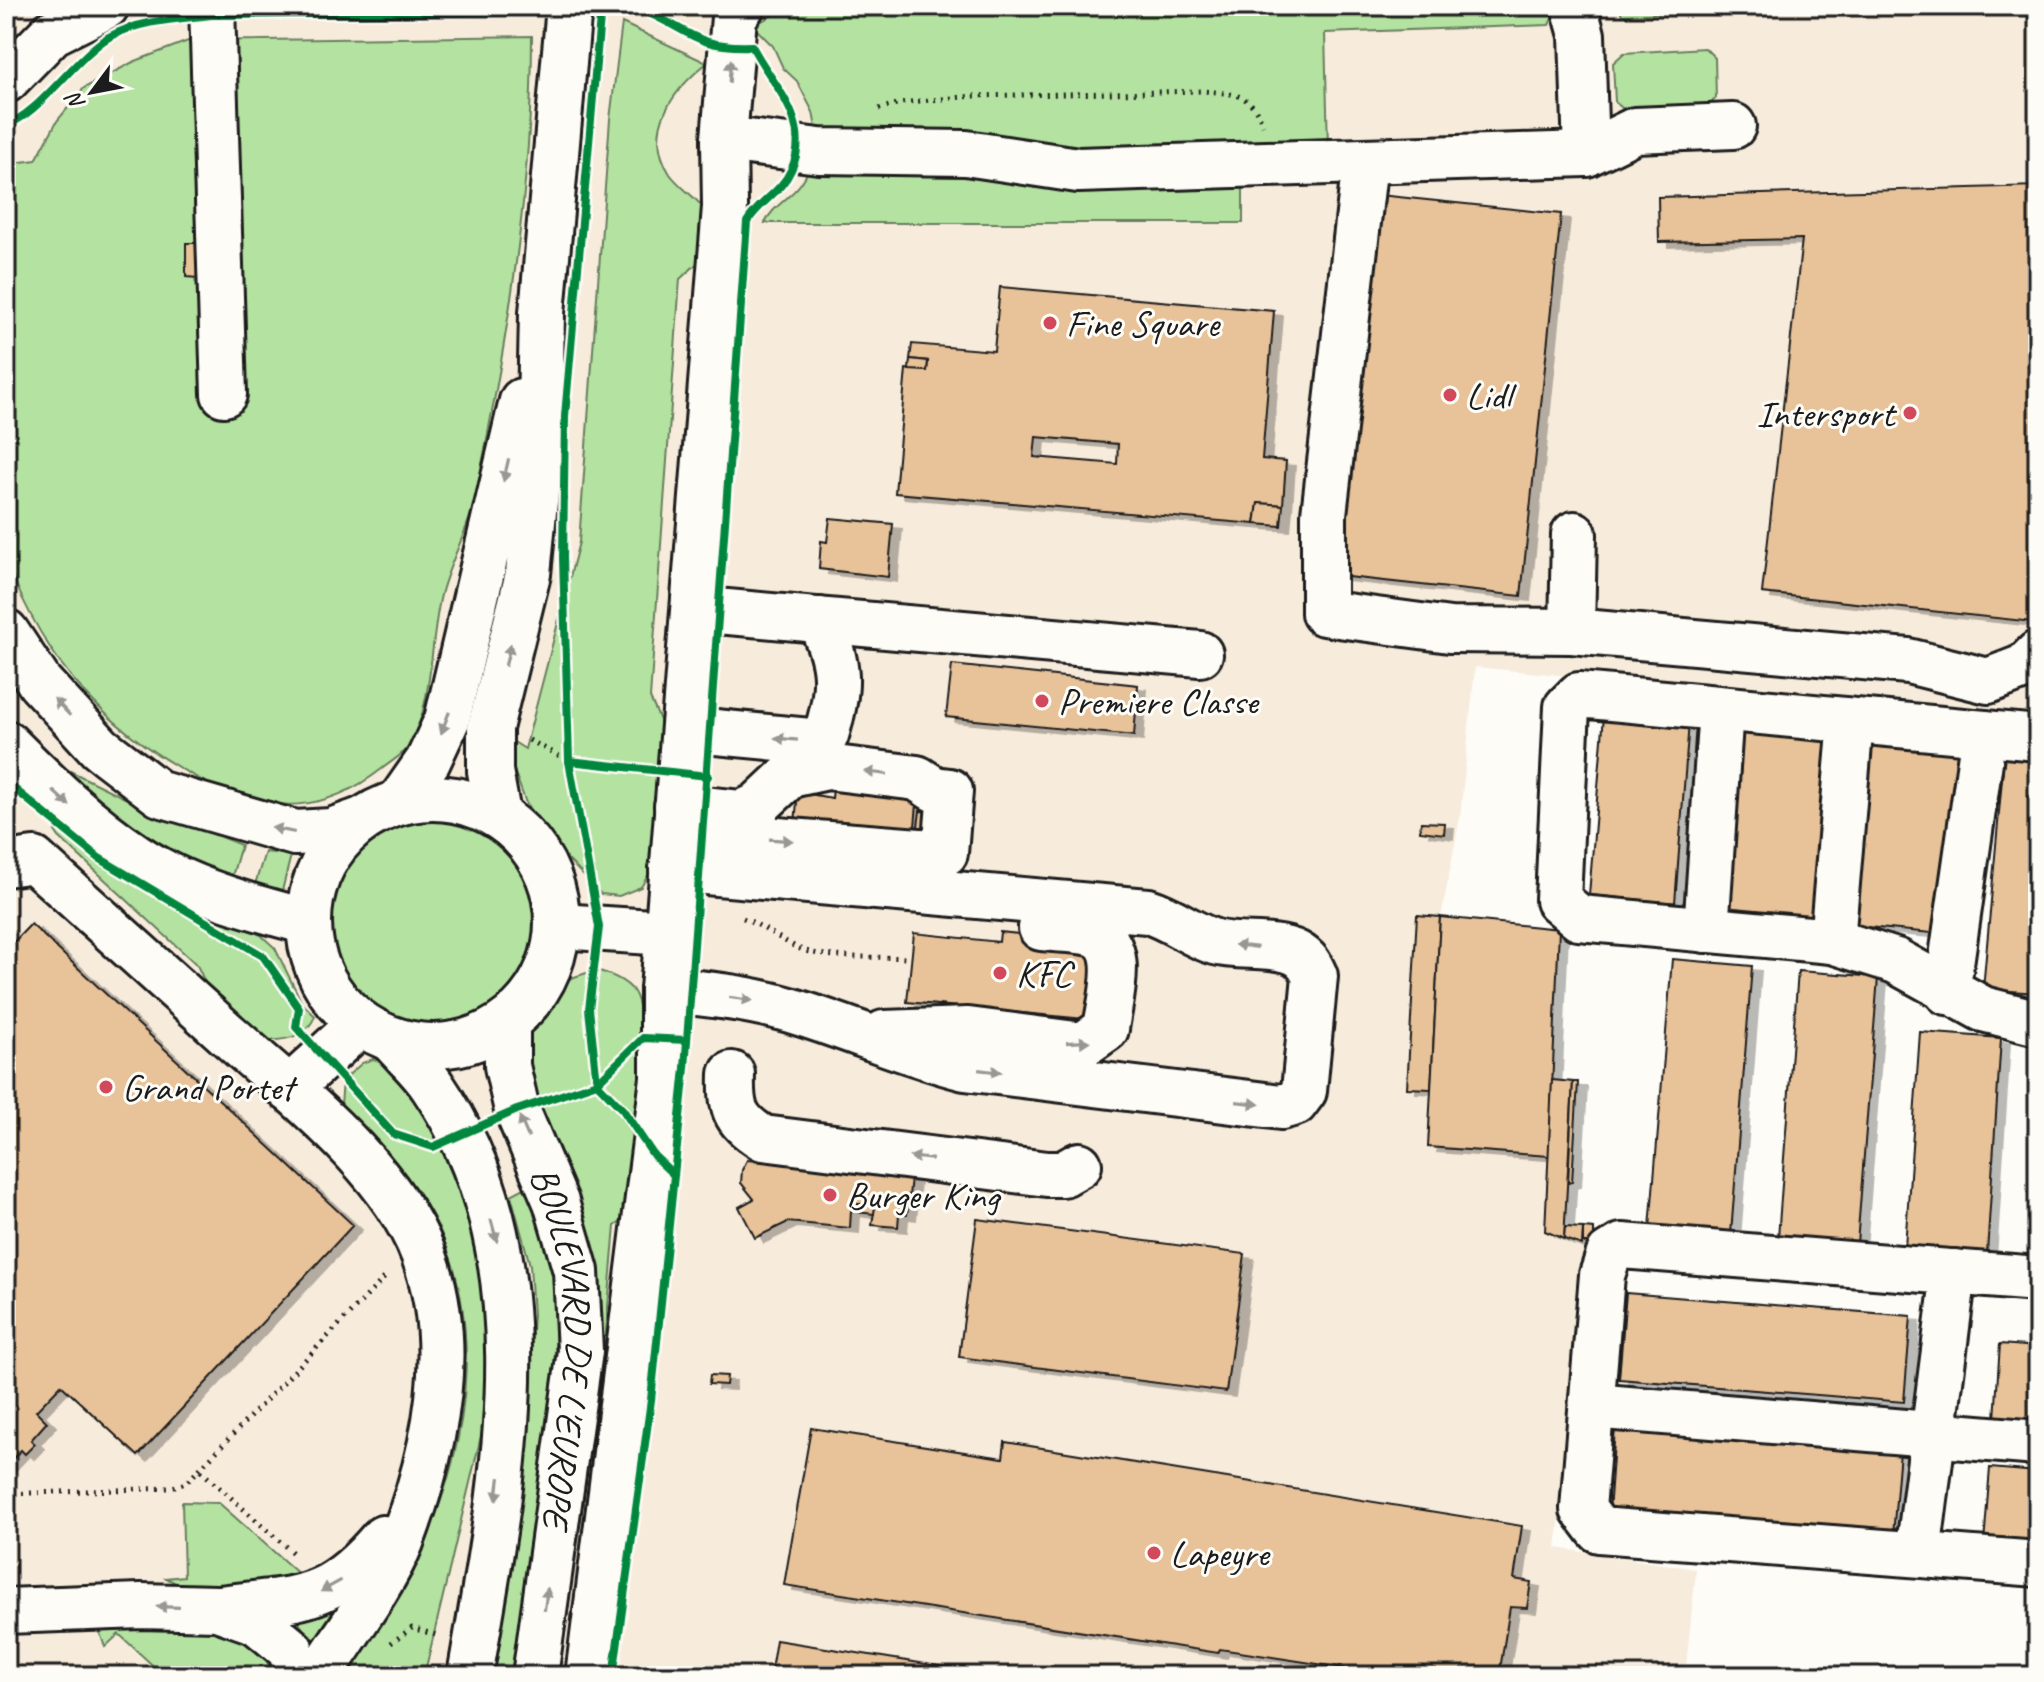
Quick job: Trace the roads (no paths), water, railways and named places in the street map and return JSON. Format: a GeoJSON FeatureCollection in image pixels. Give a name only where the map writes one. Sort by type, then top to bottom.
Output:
{"type":"FeatureCollection","features":[{"type":"Feature","properties":{"kind":"street"},"geometry":{"type":"LineString","coordinates":[[6,80],[52,33],[106,6]]}},
{"type":"Feature","properties":{"kind":"street"},"geometry":{"type":"LineString","coordinates":[[212,6],[224,394]]}},
{"type":"Feature","properties":{"kind":"street"},"geometry":{"type":"LineString","coordinates":[[498,814],[490,771],[490,728],[528,574],[539,459],[542,313],[569,6]]}},
{"type":"Feature","properties":{"kind":"street","name":"BOULEVARD DE L'EUROPE"},"geometry":{"type":"LineString","coordinates":[[588,1676],[663,1078],[663,990],[725,207],[724,139],[734,17],[742,6]]}},
{"type":"Feature","properties":{"kind":"street"},"geometry":{"type":"LineString","coordinates":[[1576,11],[1586,154]]}},
{"type":"Feature","properties":{"kind":"street"},"geometry":{"type":"LineString","coordinates":[[724,139],[819,151],[966,153],[1078,170],[1586,154],[1635,130],[1733,126]]}},
{"type":"Feature","properties":{"kind":"street"},"geometry":{"type":"LineString","coordinates":[[1365,162],[1324,514],[1324,613],[1450,630],[1572,631],[1908,661],[1988,681],[2024,667],[2038,653]]}},
{"type":"Feature","properties":{"kind":"street"},"geometry":{"type":"LineString","coordinates":[[400,801],[428,761],[447,720],[542,313]]}},
{"type":"Feature","properties":{"kind":"street"},"geometry":{"type":"LineString","coordinates":[[1572,631],[1574,534]]}},
{"type":"Feature","properties":{"kind":"street"},"geometry":{"type":"LineString","coordinates":[[694,609],[1200,654]]}},
{"type":"Feature","properties":{"kind":"street"},"geometry":{"type":"LineString","coordinates":[[684,729],[810,741],[826,735],[837,698],[835,652],[819,620]]}},
{"type":"Feature","properties":{"kind":"street"},"geometry":{"type":"LineString","coordinates":[[6,632],[40,683],[100,748],[160,794],[295,833],[331,831],[359,821]]}},
{"type":"Feature","properties":{"kind":"street"},"geometry":{"type":"LineString","coordinates":[[2038,738],[1579,695],[1567,707],[1558,900],[1579,918],[1832,941],[1896,961],[1947,992],[1983,1009],[2038,1023]]}},
{"type":"Feature","properties":{"kind":"street"},"geometry":{"type":"LineString","coordinates":[[1706,930],[1721,709]]}},
{"type":"Feature","properties":{"kind":"street"},"geometry":{"type":"LineString","coordinates":[[1832,941],[1851,721]]}},
{"type":"Feature","properties":{"kind":"street"},"geometry":{"type":"LineString","coordinates":[[1947,992],[1984,733]]}},
{"type":"Feature","properties":{"kind":"street"},"geometry":{"type":"LineString","coordinates":[[6,743],[63,800],[138,858],[235,903],[308,922]]}},
{"type":"Feature","properties":{"kind":"street"},"geometry":{"type":"LineString","coordinates":[[827,767],[917,778],[934,789],[950,791],[945,853],[675,836],[757,806],[790,775],[827,767]]}},
{"type":"Feature","properties":{"kind":"street","name":"BOULEVARD DE L'EUROPE"},"geometry":{"type":"LineString","coordinates":[[377,1032],[430,1047],[470,1042],[507,1024],[530,1002],[547,975],[559,926],[550,876],[529,841],[498,814],[467,801],[444,798],[400,801],[359,821],[332,848],[314,883],[308,922],[314,960],[332,996],[377,1032],[432,1086],[459,1134],[486,1199],[503,1263],[509,1338],[507,1414],[490,1558],[470,1676]]}},
{"type":"Feature","properties":{"kind":"street"},"geometry":{"type":"LineString","coordinates":[[663,990],[756,1001],[861,1033],[915,1056],[965,1068],[1281,1107],[1295,1103],[1304,1091],[1315,976],[1309,962],[1293,952],[1218,943],[1198,936],[1175,919],[1148,911],[909,888],[675,836]]}},
{"type":"Feature","properties":{"kind":"street"},"geometry":{"type":"LineString","coordinates":[[6,864],[34,860],[289,1089],[386,1188],[422,1251],[431,1279],[438,1331],[439,1389],[433,1440],[400,1545],[319,1676]]}},
{"type":"Feature","properties":{"kind":"street"},"geometry":{"type":"LineString","coordinates":[[861,1033],[968,1030],[1083,1045],[1106,1029],[1115,958],[1109,945],[1095,933],[947,920],[927,910],[909,888]]}},
{"type":"Feature","properties":{"kind":"street"},"geometry":{"type":"LineString","coordinates":[[559,926],[668,933]]}},
{"type":"Feature","properties":{"kind":"street","name":"BOULEVARD DE L'EUROPE"},"geometry":{"type":"LineString","coordinates":[[507,1024],[507,1066],[517,1110],[556,1202],[576,1271],[580,1351],[535,1676]]}},
{"type":"Feature","properties":{"kind":"street"},"geometry":{"type":"LineString","coordinates":[[289,1089],[377,1032]]}},
{"type":"Feature","properties":{"kind":"street"},"geometry":{"type":"LineString","coordinates":[[732,1074],[731,1103],[745,1127],[763,1138],[1047,1174],[1063,1174],[1079,1165]]}},
{"type":"Feature","properties":{"kind":"street"},"geometry":{"type":"LineString","coordinates":[[2038,1279],[1622,1246],[1609,1254],[1602,1275],[1583,1509],[1599,1530],[2038,1564]]}},
{"type":"Feature","properties":{"kind":"street"},"geometry":{"type":"LineString","coordinates":[[1918,1554],[1936,1435],[1954,1272]]}},
{"type":"Feature","properties":{"kind":"street"},"geometry":{"type":"LineString","coordinates":[[1592,1406],[2038,1443]]}},
{"type":"Feature","properties":{"kind":"street"},"geometry":{"type":"LineString","coordinates":[[6,1611],[217,1608],[298,1597],[331,1588],[369,1554],[419,1486]]}},
{"type":"Feature","properties":{"kind":"street"},"geometry":{"type":"LineString","coordinates":[[446,1676],[490,1558]]}},
{"type":"Feature","properties":{"kind":"street"},"geometry":{"type":"LineString","coordinates":[[217,1608],[257,1622],[291,1650],[297,1676]]}},
{"type":"Feature","properties":{"kind":"place","name":"Fine Square"},"geometry":{"type":"Point","coordinates":[1050,323]}},
{"type":"Feature","properties":{"kind":"place","name":"Lidl"},"geometry":{"type":"Point","coordinates":[1450,395]}},
{"type":"Feature","properties":{"kind":"place","name":"Intersport"},"geometry":{"type":"Point","coordinates":[1910,413]}},
{"type":"Feature","properties":{"kind":"place","name":"Premiere Classe"},"geometry":{"type":"Point","coordinates":[1042,701]}},
{"type":"Feature","properties":{"kind":"place","name":"KFC"},"geometry":{"type":"Point","coordinates":[1000,973]}},
{"type":"Feature","properties":{"kind":"place","name":"Grand Portet"},"geometry":{"type":"Point","coordinates":[106,1087]}},
{"type":"Feature","properties":{"kind":"place","name":"Burger King"},"geometry":{"type":"Point","coordinates":[830,1195]}},
{"type":"Feature","properties":{"kind":"place","name":"Lapeyre"},"geometry":{"type":"Point","coordinates":[1154,1553]}}]}
